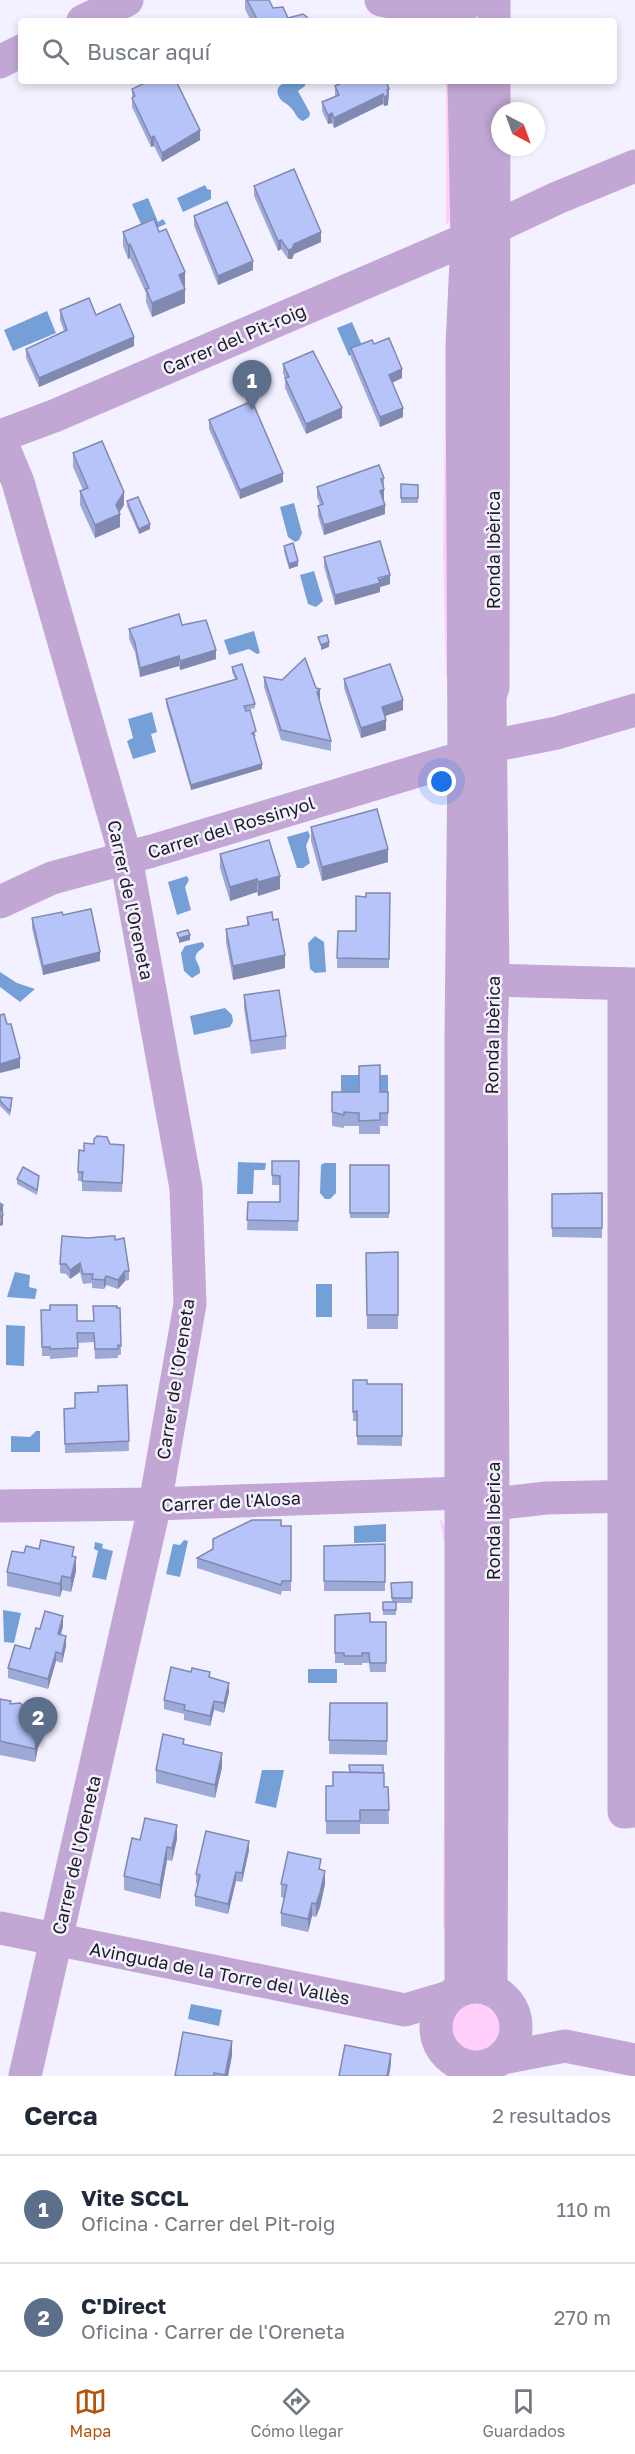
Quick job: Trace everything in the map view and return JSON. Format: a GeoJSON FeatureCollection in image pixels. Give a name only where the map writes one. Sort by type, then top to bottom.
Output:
{"type":"FeatureCollection","features":[{"type":"Feature","properties":{"kind":"street"},"geometry":{"type":"LineString","coordinates":[[89,18],[127,0]]}},
{"type":"Feature","properties":{"kind":"street"},"geometry":{"type":"LineString","coordinates":[[381,0],[426,9],[472,7],[489,18]]}},
{"type":"Feature","properties":{"kind":"street"},"geometry":{"type":"LineString","coordinates":[[0,62],[18,53]]}},
{"type":"Feature","properties":{"kind":"street","name":"Ronda Ibèrica"},"geometry":{"type":"LineString","coordinates":[[465,84],[480,233]]}},
{"type":"Feature","properties":{"kind":"street","name":"Ronda Ibèrica"},"geometry":{"type":"LineString","coordinates":[[467,1992],[460,1431],[460,1074],[478,751],[480,233],[494,84]]}},
{"type":"Feature","properties":{"kind":"street","name":"Carrer del Pit-roig"},"geometry":{"type":"LineString","coordinates":[[0,438],[635,166]]}},
{"type":"Feature","properties":{"kind":"street","name":"Carrer de l'Oreneta"},"geometry":{"type":"LineString","coordinates":[[0,438],[18,482],[126,858],[186,1188],[190,1304],[155,1504],[25,2076]]}},
{"type":"Feature","properties":{"kind":"street","name":"Carrer del Rossinyol"},"geometry":{"type":"LineString","coordinates":[[0,902],[52,878],[126,858],[478,751],[557,733],[635,710]]}},
{"type":"Feature","properties":{"kind":"street","name":"Ronda Ibèrica"},"geometry":{"type":"LineString","coordinates":[[467,1992],[493,1504],[491,1051],[493,980],[478,751]]}},
{"type":"Feature","properties":{"kind":"street"},"geometry":{"type":"LineString","coordinates":[[493,980],[629,984],[629,1811]]}},
{"type":"Feature","properties":{"kind":"street","name":"Carrer de l'Alosa"},"geometry":{"type":"LineString","coordinates":[[0,1506],[155,1504],[462,1493]]}},
{"type":"Feature","properties":{"kind":"street"},"geometry":{"type":"LineString","coordinates":[[493,1504],[546,1498],[629,1497]]}},
{"type":"Feature","properties":{"kind":"street","name":"Avinguda de la Torre del Vallès"},"geometry":{"type":"LineString","coordinates":[[0,1928],[405,2010],[437,2035]]}},
{"type":"Feature","properties":{"kind":"street"},"geometry":{"type":"LineString","coordinates":[[467,1992],[508,2002],[516,2021],[516,2034],[511,2048],[498,2065]]}},
{"type":"Feature","properties":{"kind":"street","name":"Ronda Ibèrica"},"geometry":{"type":"LineString","coordinates":[[437,2035],[436,2021],[441,2008],[467,1992]]}},
{"type":"Feature","properties":{"kind":"street","name":"Avinguda de la Torre del Vallès"},"geometry":{"type":"LineString","coordinates":[[405,2010],[467,1992]]}},
{"type":"Feature","properties":{"kind":"street"},"geometry":{"type":"LineString","coordinates":[[516,2021],[558,2040],[565,2046]]}},
{"type":"Feature","properties":{"kind":"street"},"geometry":{"type":"LineString","coordinates":[[437,2035],[443,2051],[458,2069],[498,2065],[565,2046],[635,2060]]}},
{"type":"Feature","properties":{"kind":"shaded area"},"geometry":{"type":"Polygon","coordinates":[[[446,84],[453,84],[452,218],[446,225],[446,84]]]}},
{"type":"Feature","properties":{"kind":"shaded area"},"geometry":{"type":"Polygon","coordinates":[[[446,355],[452,677],[446,678],[443,551],[446,355]]]}},
{"type":"Feature","properties":{"kind":"shaded area"},"geometry":{"type":"Polygon","coordinates":[[[439,1517],[447,1530],[451,1928],[443,1928],[446,1551],[439,1517]]]}},
{"type":"Feature","properties":{"kind":"shaded area"},"geometry":{"type":"Polygon","coordinates":[[[471,2000],[489,2002],[503,2011],[504,2034],[495,2046],[482,2051],[469,2050],[458,2044],[450,2035],[448,2024],[454,2012],[471,2000]]]}},
{"type":"Feature","properties":{"kind":"water"},"geometry":{"type":"Polygon","coordinates":[[[282,84],[305,84],[298,91],[310,113],[309,117],[303,121],[298,118],[292,109],[280,99],[277,91],[282,84]]]}},
{"type":"Feature","properties":{"kind":"water"},"geometry":{"type":"Polygon","coordinates":[[[205,185],[211,190],[211,199],[183,212],[177,198],[205,185]]]}},
{"type":"Feature","properties":{"kind":"water"},"geometry":{"type":"Polygon","coordinates":[[[148,198],[158,222],[163,219],[166,224],[145,233],[132,204],[148,198]]]}},
{"type":"Feature","properties":{"kind":"water"},"geometry":{"type":"Polygon","coordinates":[[[47,311],[56,333],[13,351],[4,330],[47,311]]]}},
{"type":"Feature","properties":{"kind":"water"},"geometry":{"type":"Polygon","coordinates":[[[352,322],[364,350],[349,356],[337,328],[352,322]]]}},
{"type":"Feature","properties":{"kind":"water"},"geometry":{"type":"Polygon","coordinates":[[[294,503],[302,533],[299,540],[295,542],[288,537],[280,507],[294,503]]]}},
{"type":"Feature","properties":{"kind":"water"},"geometry":{"type":"Polygon","coordinates":[[[314,571],[323,601],[316,607],[308,604],[300,575],[314,571]]]}},
{"type":"Feature","properties":{"kind":"water"},"geometry":{"type":"Polygon","coordinates":[[[254,631],[260,653],[257,654],[249,649],[229,655],[224,640],[254,631]]]}},
{"type":"Feature","properties":{"kind":"water"},"geometry":{"type":"Polygon","coordinates":[[[152,712],[157,732],[151,734],[156,752],[133,759],[127,741],[133,738],[128,719],[152,712]]]}},
{"type":"Feature","properties":{"kind":"water"},"geometry":{"type":"Polygon","coordinates":[[[308,831],[310,836],[306,846],[310,863],[303,868],[297,868],[287,837],[308,831]]]}},
{"type":"Feature","properties":{"kind":"water"},"geometry":{"type":"Polygon","coordinates":[[[187,876],[189,880],[185,887],[191,910],[177,915],[168,882],[187,876]]]}},
{"type":"Feature","properties":{"kind":"water"},"geometry":{"type":"Polygon","coordinates":[[[315,936],[324,942],[326,972],[315,973],[310,969],[308,943],[315,936]]]}},
{"type":"Feature","properties":{"kind":"water"},"geometry":{"type":"Polygon","coordinates":[[[202,942],[204,947],[196,954],[200,973],[192,978],[184,971],[181,953],[185,946],[202,942]]]}},
{"type":"Feature","properties":{"kind":"water"},"geometry":{"type":"Polygon","coordinates":[[[0,972],[17,983],[35,989],[20,1002],[0,987],[0,972]]]}},
{"type":"Feature","properties":{"kind":"water"},"geometry":{"type":"Polygon","coordinates":[[[225,1008],[232,1015],[233,1021],[230,1027],[194,1035],[190,1016],[225,1008]]]}},
{"type":"Feature","properties":{"kind":"water"},"geometry":{"type":"Polygon","coordinates":[[[341,1075],[388,1075],[388,1093],[380,1093],[359,1079],[359,1094],[341,1094],[341,1075]]]}},
{"type":"Feature","properties":{"kind":"water"},"geometry":{"type":"Polygon","coordinates":[[[238,1162],[266,1163],[265,1170],[254,1170],[253,1194],[237,1194],[238,1162]]]}},
{"type":"Feature","properties":{"kind":"water"},"geometry":{"type":"Polygon","coordinates":[[[336,1163],[336,1193],[330,1199],[325,1199],[320,1193],[321,1165],[336,1163]]]}},
{"type":"Feature","properties":{"kind":"water"},"geometry":{"type":"Polygon","coordinates":[[[15,1272],[30,1275],[29,1287],[37,1289],[35,1299],[7,1297],[15,1272]]]}},
{"type":"Feature","properties":{"kind":"water"},"geometry":{"type":"Polygon","coordinates":[[[316,1284],[332,1284],[332,1317],[316,1317],[316,1284]]]}},
{"type":"Feature","properties":{"kind":"water"},"geometry":{"type":"Polygon","coordinates":[[[6,1325],[25,1326],[24,1366],[6,1365],[6,1325]]]}},
{"type":"Feature","properties":{"kind":"water"},"geometry":{"type":"Polygon","coordinates":[[[36,1431],[40,1431],[40,1452],[11,1452],[11,1436],[30,1437],[36,1431]]]}},
{"type":"Feature","properties":{"kind":"water"},"geometry":{"type":"Polygon","coordinates":[[[386,1524],[386,1542],[354,1543],[354,1526],[386,1524]]]}},
{"type":"Feature","properties":{"kind":"water"},"geometry":{"type":"Polygon","coordinates":[[[184,1540],[188,1541],[180,1577],[166,1574],[173,1544],[180,1545],[184,1540]]]}},
{"type":"Feature","properties":{"kind":"water"},"geometry":{"type":"Polygon","coordinates":[[[95,1542],[103,1544],[102,1548],[113,1551],[106,1580],[92,1577],[98,1551],[94,1549],[95,1542]]]}},
{"type":"Feature","properties":{"kind":"water"},"geometry":{"type":"Polygon","coordinates":[[[3,1610],[21,1613],[14,1643],[4,1642],[3,1610]]]}},
{"type":"Feature","properties":{"kind":"water"},"geometry":{"type":"Polygon","coordinates":[[[308,1669],[337,1669],[337,1683],[308,1683],[308,1669]]]}},
{"type":"Feature","properties":{"kind":"water"},"geometry":{"type":"Polygon","coordinates":[[[262,1770],[284,1770],[276,1808],[255,1803],[262,1770]]]}},
{"type":"Feature","properties":{"kind":"water"},"geometry":{"type":"Polygon","coordinates":[[[191,2004],[222,2010],[219,2026],[188,2019],[191,2004]]]}},
{"type":"Feature","properties":{"kind":"building"},"geometry":{"type":"Polygon","coordinates":[[[247,0],[269,0],[273,8],[283,7],[288,18],[256,18],[247,0]]]}},
{"type":"Feature","properties":{"kind":"building"},"geometry":{"type":"Polygon","coordinates":[[[303,14],[307,18],[288,18],[303,14]]]}},
{"type":"Feature","properties":{"kind":"building"},"geometry":{"type":"Polygon","coordinates":[[[143,84],[177,84],[200,130],[162,153],[154,136],[151,138],[132,98],[135,96],[132,89],[143,84]]]}},
{"type":"Feature","properties":{"kind":"building"},"geometry":{"type":"Polygon","coordinates":[[[339,84],[387,84],[389,89],[387,90],[388,95],[384,97],[383,94],[334,118],[332,113],[328,115],[322,102],[339,95],[335,86],[339,84]]]}},
{"type":"Feature","properties":{"kind":"building"},"geometry":{"type":"Polygon","coordinates":[[[294,169],[321,232],[294,244],[292,249],[288,250],[281,240],[278,241],[254,186],[294,169]]]}},
{"type":"Feature","properties":{"kind":"building"},"geometry":{"type":"Polygon","coordinates":[[[227,202],[253,261],[218,276],[194,216],[227,202]]]}},
{"type":"Feature","properties":{"kind":"building"},"geometry":{"type":"Polygon","coordinates":[[[154,219],[159,232],[166,229],[185,272],[179,275],[185,289],[152,303],[146,289],[149,288],[123,232],[154,219]]]}},
{"type":"Feature","properties":{"kind":"building"},"geometry":{"type":"Polygon","coordinates":[[[89,298],[96,315],[120,304],[134,337],[39,378],[26,349],[67,330],[60,310],[89,298]]]}},
{"type":"Feature","properties":{"kind":"building"},"geometry":{"type":"Polygon","coordinates":[[[389,338],[402,369],[389,375],[403,408],[380,417],[351,348],[372,340],[374,344],[389,338]]]}},
{"type":"Feature","properties":{"kind":"building"},"geometry":{"type":"Polygon","coordinates":[[[313,351],[342,408],[306,424],[285,378],[289,377],[283,364],[313,351]]]}},
{"type":"Feature","properties":{"kind":"building"},"geometry":{"type":"Polygon","coordinates":[[[252,401],[283,473],[240,490],[209,420],[252,401]]]}},
{"type":"Feature","properties":{"kind":"building"},"geometry":{"type":"Polygon","coordinates":[[[102,441],[124,492],[116,505],[120,514],[95,525],[80,491],[88,488],[73,453],[102,441]]]}},
{"type":"Feature","properties":{"kind":"building"},"geometry":{"type":"Polygon","coordinates":[[[379,465],[384,478],[381,479],[384,489],[380,491],[385,505],[324,525],[318,506],[323,504],[317,487],[379,465]]]}},
{"type":"Feature","properties":{"kind":"building"},"geometry":{"type":"Polygon","coordinates":[[[401,484],[418,485],[418,498],[401,498],[401,484]]]}},
{"type":"Feature","properties":{"kind":"building"},"geometry":{"type":"Polygon","coordinates":[[[138,497],[150,524],[139,529],[127,501],[138,497]]]}},
{"type":"Feature","properties":{"kind":"building"},"geometry":{"type":"Polygon","coordinates":[[[380,541],[390,575],[378,578],[380,583],[335,595],[324,557],[380,541]]]}},
{"type":"Feature","properties":{"kind":"building"},"geometry":{"type":"Polygon","coordinates":[[[293,543],[298,561],[289,564],[284,546],[293,543]]]}},
{"type":"Feature","properties":{"kind":"building"},"geometry":{"type":"Polygon","coordinates":[[[179,614],[182,625],[206,620],[216,650],[180,661],[179,656],[140,668],[135,643],[129,629],[179,614]]]}},
{"type":"Feature","properties":{"kind":"building"},"geometry":{"type":"Polygon","coordinates":[[[327,635],[329,642],[321,645],[318,637],[327,635]]]}},
{"type":"Feature","properties":{"kind":"building"},"geometry":{"type":"Polygon","coordinates":[[[305,658],[316,688],[320,689],[317,692],[331,741],[281,730],[264,677],[282,680],[305,658]]]}},
{"type":"Feature","properties":{"kind":"building"},"geometry":{"type":"Polygon","coordinates":[[[242,664],[255,704],[244,706],[246,711],[250,710],[256,731],[251,734],[253,733],[262,764],[191,785],[166,699],[237,679],[232,667],[242,664]]]}},
{"type":"Feature","properties":{"kind":"building"},"geometry":{"type":"Polygon","coordinates":[[[390,664],[403,700],[382,707],[386,720],[361,728],[344,679],[390,664]]]}},
{"type":"Feature","properties":{"kind":"building"},"geometry":{"type":"Polygon","coordinates":[[[377,809],[388,849],[322,867],[311,827],[377,809]]]}},
{"type":"Feature","properties":{"kind":"building"},"geometry":{"type":"Polygon","coordinates":[[[269,840],[280,876],[258,882],[257,879],[230,887],[220,854],[269,840]]]}},
{"type":"Feature","properties":{"kind":"building"},"geometry":{"type":"Polygon","coordinates":[[[366,893],[390,893],[389,959],[337,958],[338,931],[356,931],[356,896],[366,897],[366,893]]]}},
{"type":"Feature","properties":{"kind":"building"},"geometry":{"type":"Polygon","coordinates":[[[91,909],[100,952],[43,966],[32,918],[91,909]]]}},
{"type":"Feature","properties":{"kind":"building"},"geometry":{"type":"Polygon","coordinates":[[[272,912],[273,920],[278,919],[285,955],[233,966],[226,929],[249,925],[247,917],[272,912]]]}},
{"type":"Feature","properties":{"kind":"building"},"geometry":{"type":"Polygon","coordinates":[[[188,930],[190,935],[179,938],[177,933],[188,930]]]}},
{"type":"Feature","properties":{"kind":"building"},"geometry":{"type":"Polygon","coordinates":[[[279,990],[286,1036],[251,1041],[244,995],[279,990]]]}},
{"type":"Feature","properties":{"kind":"building"},"geometry":{"type":"Polygon","coordinates":[[[4,1014],[7,1024],[11,1024],[20,1058],[0,1064],[0,1015],[4,1014]]]}},
{"type":"Feature","properties":{"kind":"building"},"geometry":{"type":"Polygon","coordinates":[[[380,1065],[380,1092],[388,1092],[388,1113],[380,1113],[380,1120],[359,1121],[359,1113],[344,1112],[344,1115],[332,1112],[332,1092],[359,1092],[359,1066],[380,1065]]]}},
{"type":"Feature","properties":{"kind":"building"},"geometry":{"type":"Polygon","coordinates":[[[0,1097],[12,1098],[10,1111],[0,1101],[0,1097]]]}},
{"type":"Feature","properties":{"kind":"building"},"geometry":{"type":"Polygon","coordinates":[[[97,1136],[107,1137],[110,1144],[124,1145],[122,1183],[82,1181],[83,1172],[78,1172],[79,1150],[84,1151],[84,1143],[94,1144],[97,1136]]]}},
{"type":"Feature","properties":{"kind":"building"},"geometry":{"type":"Polygon","coordinates":[[[272,1161],[299,1161],[298,1221],[247,1220],[248,1202],[280,1202],[280,1176],[272,1175],[272,1161]]]}},
{"type":"Feature","properties":{"kind":"building"},"geometry":{"type":"Polygon","coordinates":[[[350,1165],[389,1165],[389,1213],[350,1213],[350,1165]]]}},
{"type":"Feature","properties":{"kind":"building"},"geometry":{"type":"Polygon","coordinates":[[[23,1167],[39,1176],[37,1190],[17,1179],[23,1167]]]}},
{"type":"Feature","properties":{"kind":"building"},"geometry":{"type":"Polygon","coordinates":[[[602,1193],[602,1228],[552,1228],[552,1194],[602,1193]]]}},
{"type":"Feature","properties":{"kind":"building"},"geometry":{"type":"Polygon","coordinates":[[[0,1203],[3,1205],[1,1207],[3,1215],[0,1217],[0,1203]]]}},
{"type":"Feature","properties":{"kind":"building"},"geometry":{"type":"Polygon","coordinates":[[[62,1236],[88,1238],[115,1236],[115,1240],[124,1238],[129,1271],[125,1271],[118,1280],[106,1276],[104,1280],[92,1279],[93,1274],[83,1274],[80,1263],[70,1270],[66,1264],[60,1264],[62,1236]]]}},
{"type":"Feature","properties":{"kind":"building"},"geometry":{"type":"Polygon","coordinates":[[[398,1252],[398,1315],[367,1315],[366,1253],[398,1252]]]}},
{"type":"Feature","properties":{"kind":"building"},"geometry":{"type":"Polygon","coordinates":[[[50,1305],[77,1305],[77,1321],[94,1321],[93,1306],[117,1306],[120,1308],[121,1346],[118,1345],[118,1349],[95,1349],[94,1333],[77,1333],[78,1348],[42,1347],[41,1310],[50,1310],[50,1305]]]}},
{"type":"Feature","properties":{"kind":"building"},"geometry":{"type":"Polygon","coordinates":[[[353,1380],[367,1380],[367,1384],[402,1384],[402,1436],[357,1436],[357,1411],[353,1412],[353,1380]]]}},
{"type":"Feature","properties":{"kind":"building"},"geometry":{"type":"Polygon","coordinates":[[[127,1385],[129,1441],[65,1444],[64,1409],[75,1408],[75,1393],[98,1392],[98,1386],[127,1385]]]}},
{"type":"Feature","properties":{"kind":"building"},"geometry":{"type":"Polygon","coordinates":[[[252,1520],[281,1520],[281,1526],[291,1526],[291,1581],[282,1581],[281,1585],[197,1558],[213,1549],[213,1539],[252,1520]]]}},
{"type":"Feature","properties":{"kind":"building"},"geometry":{"type":"Polygon","coordinates":[[[41,1540],[74,1547],[72,1556],[76,1557],[71,1578],[62,1576],[60,1584],[7,1572],[12,1551],[24,1553],[26,1546],[39,1549],[41,1540]]]}},
{"type":"Feature","properties":{"kind":"building"},"geometry":{"type":"Polygon","coordinates":[[[385,1544],[385,1582],[324,1581],[324,1546],[385,1544]]]}},
{"type":"Feature","properties":{"kind":"building"},"geometry":{"type":"Polygon","coordinates":[[[412,1582],[412,1598],[392,1598],[391,1583],[412,1582]]]}},
{"type":"Feature","properties":{"kind":"building"},"geometry":{"type":"Polygon","coordinates":[[[383,1602],[396,1602],[396,1610],[383,1610],[383,1602]]]}},
{"type":"Feature","properties":{"kind":"building"},"geometry":{"type":"Polygon","coordinates":[[[45,1611],[63,1616],[58,1634],[66,1636],[62,1654],[56,1652],[48,1679],[8,1668],[15,1645],[30,1649],[36,1628],[40,1629],[45,1611]]]}},
{"type":"Feature","properties":{"kind":"building"},"geometry":{"type":"Polygon","coordinates":[[[370,1613],[370,1622],[386,1622],[386,1663],[370,1663],[369,1653],[362,1653],[362,1656],[344,1656],[344,1653],[335,1653],[335,1615],[370,1613]]]}},
{"type":"Feature","properties":{"kind":"building"},"geometry":{"type":"Polygon","coordinates":[[[171,1667],[191,1672],[192,1668],[210,1672],[209,1677],[229,1683],[224,1703],[214,1701],[210,1716],[184,1710],[185,1705],[164,1700],[171,1667]]]}},
{"type":"Feature","properties":{"kind":"building"},"geometry":{"type":"Polygon","coordinates":[[[0,1699],[11,1701],[10,1704],[20,1703],[26,1708],[28,1717],[41,1720],[35,1749],[0,1741],[0,1699]]]}},
{"type":"Feature","properties":{"kind":"building"},"geometry":{"type":"Polygon","coordinates":[[[330,1703],[387,1703],[387,1741],[329,1740],[330,1703]]]}},
{"type":"Feature","properties":{"kind":"building"},"geometry":{"type":"Polygon","coordinates":[[[163,1734],[184,1739],[183,1744],[222,1753],[215,1785],[156,1770],[163,1734]]]}},
{"type":"Feature","properties":{"kind":"building"},"geometry":{"type":"Polygon","coordinates":[[[349,1765],[383,1765],[383,1773],[350,1772],[349,1765]]]}},
{"type":"Feature","properties":{"kind":"building"},"geometry":{"type":"Polygon","coordinates":[[[333,1772],[384,1773],[384,1787],[388,1787],[389,1810],[360,1810],[360,1821],[326,1821],[326,1786],[333,1786],[333,1772]]]}},
{"type":"Feature","properties":{"kind":"building"},"geometry":{"type":"Polygon","coordinates":[[[145,1818],[177,1825],[172,1848],[167,1847],[160,1885],[124,1876],[132,1838],[140,1840],[145,1818]]]}},
{"type":"Feature","properties":{"kind":"building"},"geometry":{"type":"Polygon","coordinates":[[[206,1831],[249,1841],[242,1873],[236,1872],[228,1904],[195,1896],[200,1875],[196,1874],[206,1831]]]}},
{"type":"Feature","properties":{"kind":"building"},"geometry":{"type":"Polygon","coordinates":[[[288,1852],[321,1859],[319,1869],[325,1871],[320,1893],[316,1904],[312,1903],[308,1919],[281,1913],[287,1885],[281,1884],[288,1852]]]}},
{"type":"Feature","properties":{"kind":"building"},"geometry":{"type":"Polygon","coordinates":[[[183,2032],[232,2041],[225,2075],[214,2073],[214,2076],[175,2076],[183,2032]]]}},
{"type":"Feature","properties":{"kind":"building"},"geometry":{"type":"Polygon","coordinates":[[[345,2045],[391,2054],[387,2076],[339,2076],[345,2045]]]}},
{"type":"Feature","properties":{"kind":"place","name":"Vite SCCL"},"geometry":{"type":"Point","coordinates":[252,410]}},
{"type":"Feature","properties":{"kind":"place","name":"C'Direct"},"geometry":{"type":"Point","coordinates":[38,1747]}}]}
